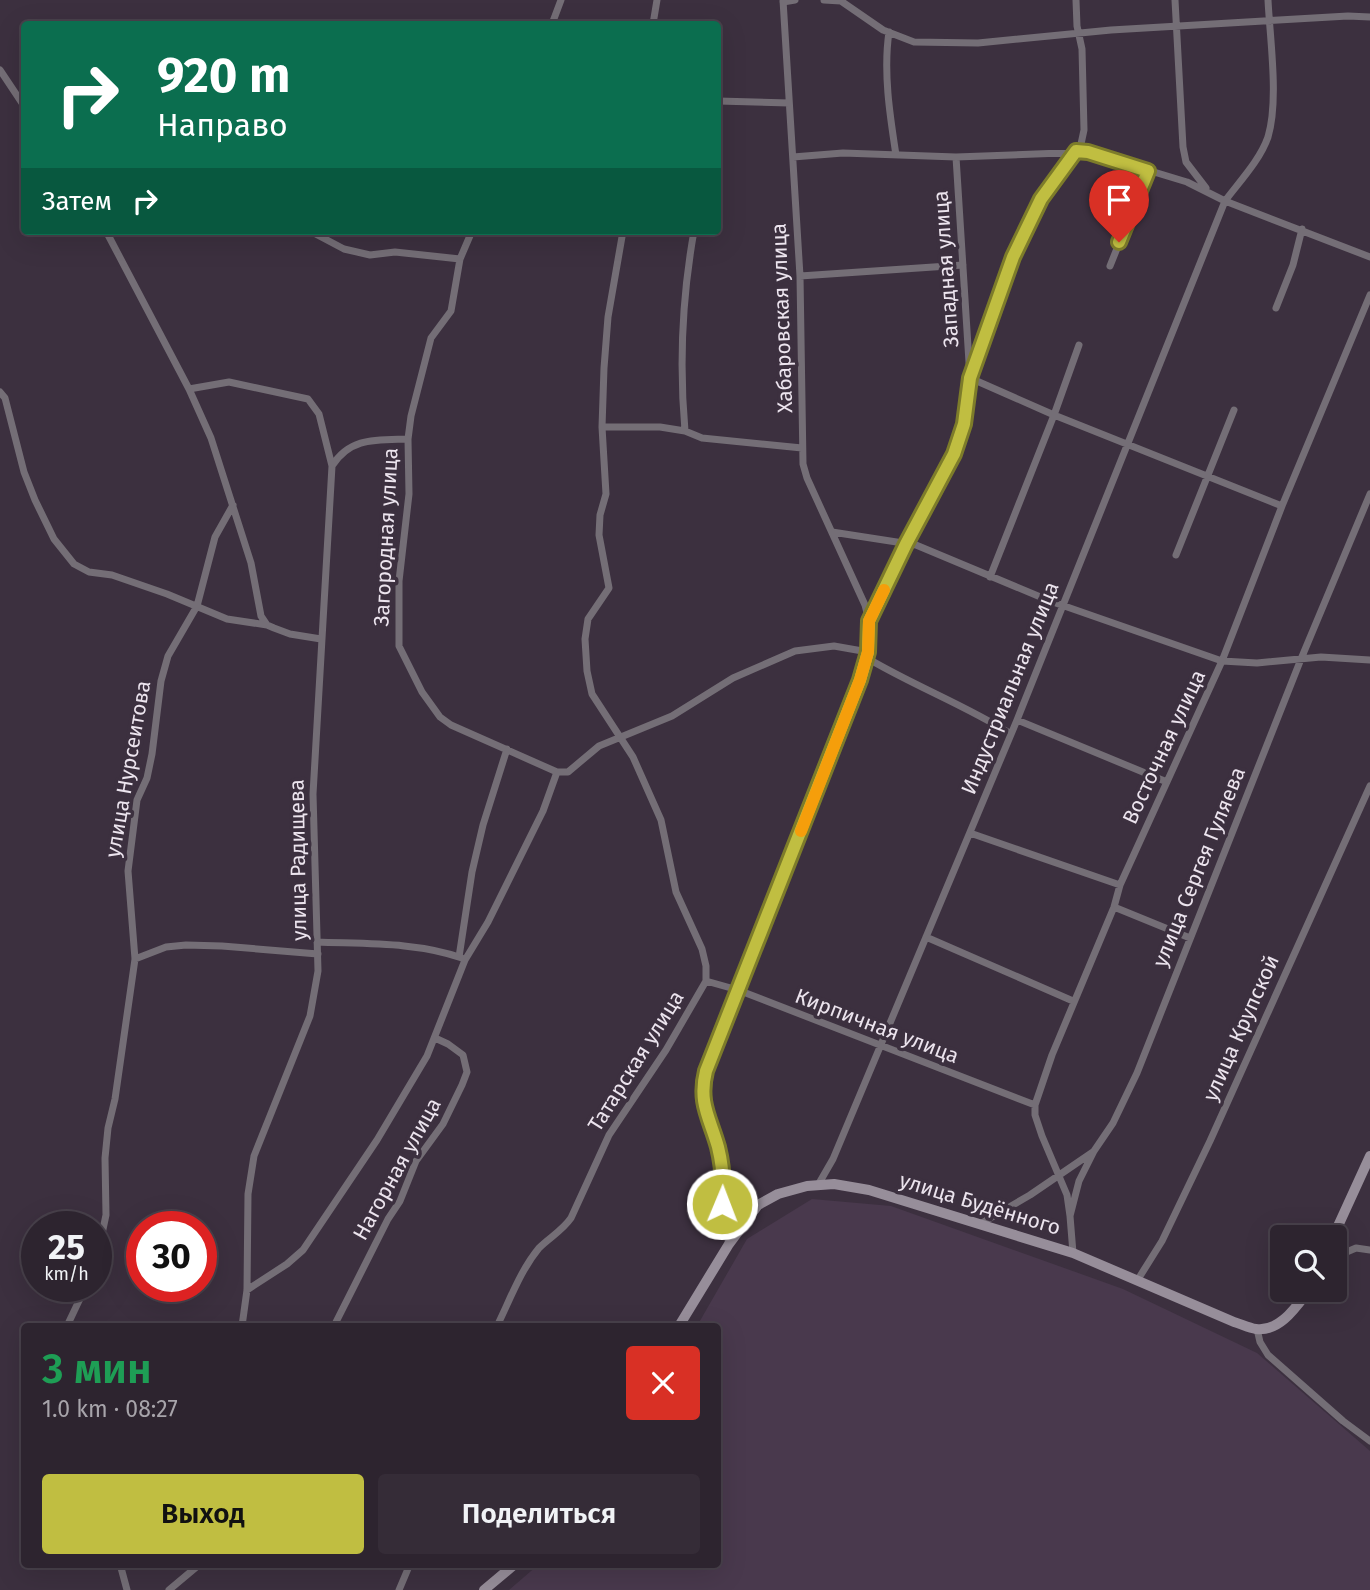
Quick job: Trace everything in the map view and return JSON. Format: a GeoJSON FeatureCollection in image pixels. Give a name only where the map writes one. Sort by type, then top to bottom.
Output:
{"type":"FeatureCollection","features":[{"type":"Feature","properties":{"kind":"street"},"geometry":{"type":"LineString","coordinates":[[553,21],[561,0]]}},
{"type":"Feature","properties":{"kind":"street"},"geometry":{"type":"LineString","coordinates":[[654,21],[657,0]]}},
{"type":"Feature","properties":{"kind":"street"},"geometry":{"type":"LineString","coordinates":[[783,1],[795,0]]}},
{"type":"Feature","properties":{"kind":"street"},"geometry":{"type":"LineString","coordinates":[[824,0],[841,2],[889,32],[914,41],[978,43],[1175,27],[1348,16],[1370,17]]}},
{"type":"Feature","properties":{"kind":"street"},"geometry":{"type":"LineString","coordinates":[[1076,0],[1082,49],[1084,130],[1078,148]]}},
{"type":"Feature","properties":{"kind":"street"},"geometry":{"type":"LineString","coordinates":[[1175,0],[1184,154],[1186,162],[1209,191]]}},
{"type":"Feature","properties":{"kind":"street","name":"Индустриальная улица"},"geometry":{"type":"LineString","coordinates":[[818,1185],[833,1159],[1017,720],[1225,201],[1253,164],[1267,138],[1272,113],[1268,0]]}},
{"type":"Feature","properties":{"kind":"street","name":"Хабаровская улица"},"geometry":{"type":"LineString","coordinates":[[783,1],[800,276],[802,448],[807,478],[865,605],[869,621]]}},
{"type":"Feature","properties":{"kind":"street"},"geometry":{"type":"LineString","coordinates":[[889,32],[889,89],[896,155]]}},
{"type":"Feature","properties":{"kind":"street"},"geometry":{"type":"LineString","coordinates":[[0,70],[21,102]]}},
{"type":"Feature","properties":{"kind":"street"},"geometry":{"type":"LineString","coordinates":[[721,101],[789,103]]}},
{"type":"Feature","properties":{"kind":"street"},"geometry":{"type":"LineString","coordinates":[[793,157],[843,153],[956,158],[1078,148],[1187,182],[1225,201],[1370,257]]}},
{"type":"Feature","properties":{"kind":"street","name":"Западная улица"},"geometry":{"type":"LineString","coordinates":[[970,378],[1013,257],[1041,199],[1078,148]]}},
{"type":"Feature","properties":{"kind":"street","name":"Западная улица"},"geometry":{"type":"LineString","coordinates":[[729,1244],[722,1204],[723,1167],[703,1102],[702,1087],[706,1071],[846,716],[867,655],[869,621],[954,454],[964,424],[970,378],[956,158]]}},
{"type":"Feature","properties":{"kind":"street"},"geometry":{"type":"LineString","coordinates":[[1110,266],[1148,171]]}},
{"type":"Feature","properties":{"kind":"street"},"geometry":{"type":"LineString","coordinates":[[1276,308],[1293,265],[1301,229]]}},
{"type":"Feature","properties":{"kind":"street"},"geometry":{"type":"LineString","coordinates":[[108,235],[189,389],[211,438],[251,563],[261,616],[267,625]]}},
{"type":"Feature","properties":{"kind":"street"},"geometry":{"type":"LineString","coordinates":[[318,235],[344,249],[370,255],[395,253],[460,259]]}},
{"type":"Feature","properties":{"kind":"street","name":"Загородная улица"},"geometry":{"type":"LineString","coordinates":[[470,235],[460,259],[451,311],[431,338],[424,360],[408,439],[409,494],[398,581],[399,646],[422,692],[440,717],[461,730],[557,772]]}},
{"type":"Feature","properties":{"kind":"street","name":"Татарская улица"},"geometry":{"type":"LineString","coordinates":[[498,1323],[524,1270],[541,1247],[563,1230],[571,1218],[609,1135],[666,1050],[706,981],[702,949],[676,892],[661,820],[633,757],[592,694],[587,671],[585,639],[588,619],[609,588],[598,535],[606,494],[601,427],[608,317],[622,235]]}},
{"type":"Feature","properties":{"kind":"street"},"geometry":{"type":"LineString","coordinates":[[685,431],[680,381],[682,325],[686,276],[693,235]]}},
{"type":"Feature","properties":{"kind":"street"},"geometry":{"type":"LineString","coordinates":[[800,276],[963,265]]}},
{"type":"Feature","properties":{"kind":"street","name":"Восточная улица"},"geometry":{"type":"LineString","coordinates":[[1035,1105],[1073,1001],[1114,908],[1120,885],[1223,661],[1282,506],[1370,295]]}},
{"type":"Feature","properties":{"kind":"street"},"geometry":{"type":"LineString","coordinates":[[990,577],[1079,345]]}},
{"type":"Feature","properties":{"kind":"street"},"geometry":{"type":"LineString","coordinates":[[970,378],[1054,415],[1282,506]]}},
{"type":"Feature","properties":{"kind":"street","name":"улица Радищева"},"geometry":{"type":"LineString","coordinates":[[189,389],[229,382],[308,399],[319,414],[332,466],[313,794],[317,988],[310,1016],[254,1156],[248,1194],[247,1290],[242,1323]]}},
{"type":"Feature","properties":{"kind":"street"},"geometry":{"type":"LineString","coordinates":[[0,393],[5,398],[24,472],[35,500],[54,539],[74,564],[89,572],[111,575],[227,619],[267,625],[290,634],[321,639]]}},
{"type":"Feature","properties":{"kind":"street"},"geometry":{"type":"LineString","coordinates":[[1176,555],[1234,410]]}},
{"type":"Feature","properties":{"kind":"street"},"geometry":{"type":"LineString","coordinates":[[601,427],[660,427],[685,431],[702,438],[802,448]]}},
{"type":"Feature","properties":{"kind":"street"},"geometry":{"type":"LineString","coordinates":[[332,466],[340,453],[349,447],[373,440],[408,439]]}},
{"type":"Feature","properties":{"kind":"street","name":"улица Сергея Гуляева"},"geometry":{"type":"LineString","coordinates":[[1073,1253],[1070,1216],[1079,1181],[1094,1151],[1113,1124],[1137,1073],[1301,659],[1370,494]]}},
{"type":"Feature","properties":{"kind":"street","name":"улица Нурсеитова"},"geometry":{"type":"LineString","coordinates":[[106,1211],[105,1158],[108,1128],[115,1099],[135,959],[128,871],[137,800],[152,754],[160,681],[168,656],[197,606],[215,537],[233,505]]}},
{"type":"Feature","properties":{"kind":"street"},"geometry":{"type":"LineString","coordinates":[[832,532],[906,544],[933,552],[1063,605],[1223,661],[1257,663],[1349,657],[1370,660]]}},
{"type":"Feature","properties":{"kind":"street"},"geometry":{"type":"LineString","coordinates":[[557,772],[568,772],[599,746],[672,716],[733,678],[795,651],[834,646],[867,655],[884,669],[949,699],[1011,734]]}},
{"type":"Feature","properties":{"kind":"street"},"geometry":{"type":"LineString","coordinates":[[1017,720],[1167,782]]}},
{"type":"Feature","properties":{"kind":"street"},"geometry":{"type":"LineString","coordinates":[[317,942],[421,949],[462,958],[472,872],[483,825],[507,749]]}},
{"type":"Feature","properties":{"kind":"street","name":"Нагорная улица"},"geometry":{"type":"LineString","coordinates":[[247,1290],[303,1250],[403,1098],[435,1038],[462,958],[488,922],[543,811],[557,772]]}},
{"type":"Feature","properties":{"kind":"street","name":"улица Крупской"},"geometry":{"type":"LineString","coordinates":[[1137,1281],[1162,1241],[1210,1141],[1370,786]]}},
{"type":"Feature","properties":{"kind":"street"},"geometry":{"type":"LineString","coordinates":[[970,833],[1120,885]]}},
{"type":"Feature","properties":{"kind":"street"},"geometry":{"type":"LineString","coordinates":[[1114,908],[1190,938]]}},
{"type":"Feature","properties":{"kind":"street"},"geometry":{"type":"LineString","coordinates":[[926,937],[1073,1001]]}},
{"type":"Feature","properties":{"kind":"street"},"geometry":{"type":"LineString","coordinates":[[135,959],[166,947],[186,945],[318,954]]}},
{"type":"Feature","properties":{"kind":"street","name":"Кирпичная улица"},"geometry":{"type":"LineString","coordinates":[[706,981],[738,990],[1035,1105]]}},
{"type":"Feature","properties":{"kind":"street","name":"Нагорная улица"},"geometry":{"type":"LineString","coordinates":[[336,1323],[388,1219],[401,1201],[416,1161],[443,1124],[467,1072],[463,1055],[435,1038]]}},
{"type":"Feature","properties":{"kind":"street"},"geometry":{"type":"LineString","coordinates":[[1035,1105],[1035,1115],[1042,1136],[1060,1173],[1067,1195],[1070,1216]]}},
{"type":"Feature","properties":{"kind":"street"},"geometry":{"type":"LineString","coordinates":[[980,1224],[1030,1195],[1094,1151]]}},
{"type":"Feature","properties":{"kind":"street"},"geometry":{"type":"LineString","coordinates":[[1338,1225],[1370,1156]]}},
{"type":"Feature","properties":{"kind":"street","name":"улица Будённого"},"geometry":{"type":"LineString","coordinates":[[682,1323],[729,1244],[758,1205],[778,1194],[834,1184],[869,1190],[1073,1253],[1234,1322],[1257,1329]]}},
{"type":"Feature","properties":{"kind":"street"},"geometry":{"type":"LineString","coordinates":[[1347,1252],[1356,1248],[1370,1250]]}},
{"type":"Feature","properties":{"kind":"street"},"geometry":{"type":"LineString","coordinates":[[68,1323],[78,1302]]}},
{"type":"Feature","properties":{"kind":"street"},"geometry":{"type":"LineString","coordinates":[[1299,1302],[1283,1320],[1272,1327],[1257,1329],[1260,1342],[1268,1355],[1343,1421],[1370,1441]]}},
{"type":"Feature","properties":{"kind":"street"},"geometry":{"type":"LineString","coordinates":[[121,1568],[127,1590]]}},
{"type":"Feature","properties":{"kind":"street"},"geometry":{"type":"LineString","coordinates":[[169,1590],[195,1568]]}},
{"type":"Feature","properties":{"kind":"street"},"geometry":{"type":"LineString","coordinates":[[399,1590],[408,1568]]}},
{"type":"Feature","properties":{"kind":"street"},"geometry":{"type":"LineString","coordinates":[[484,1590],[510,1568]]}},
{"type":"Feature","properties":{"kind":"shaded area"},"geometry":{"type":"Polygon","coordinates":[[[812,1199],[891,1206],[1123,1289],[1257,1353],[1370,1451],[1370,1590],[509,1590],[535,1568],[721,1568],[721,1323],[699,1323],[747,1239],[812,1199]]]}},
{"type":"Feature","properties":{"kind":"slow traffic"},"geometry":{"type":"LineString","coordinates":[[801,831],[860,680],[868,652],[869,621],[884,590]]}},
{"type":"Feature","properties":{"kind":"route"},"geometry":{"type":"LineString","coordinates":[[722,1204],[723,1167],[703,1102],[702,1087],[706,1071],[860,680],[868,652],[869,621],[954,454],[964,424],[970,378],[1013,257],[1041,199],[1076,151],[1088,152],[1148,171],[1119,242]]}}]}
